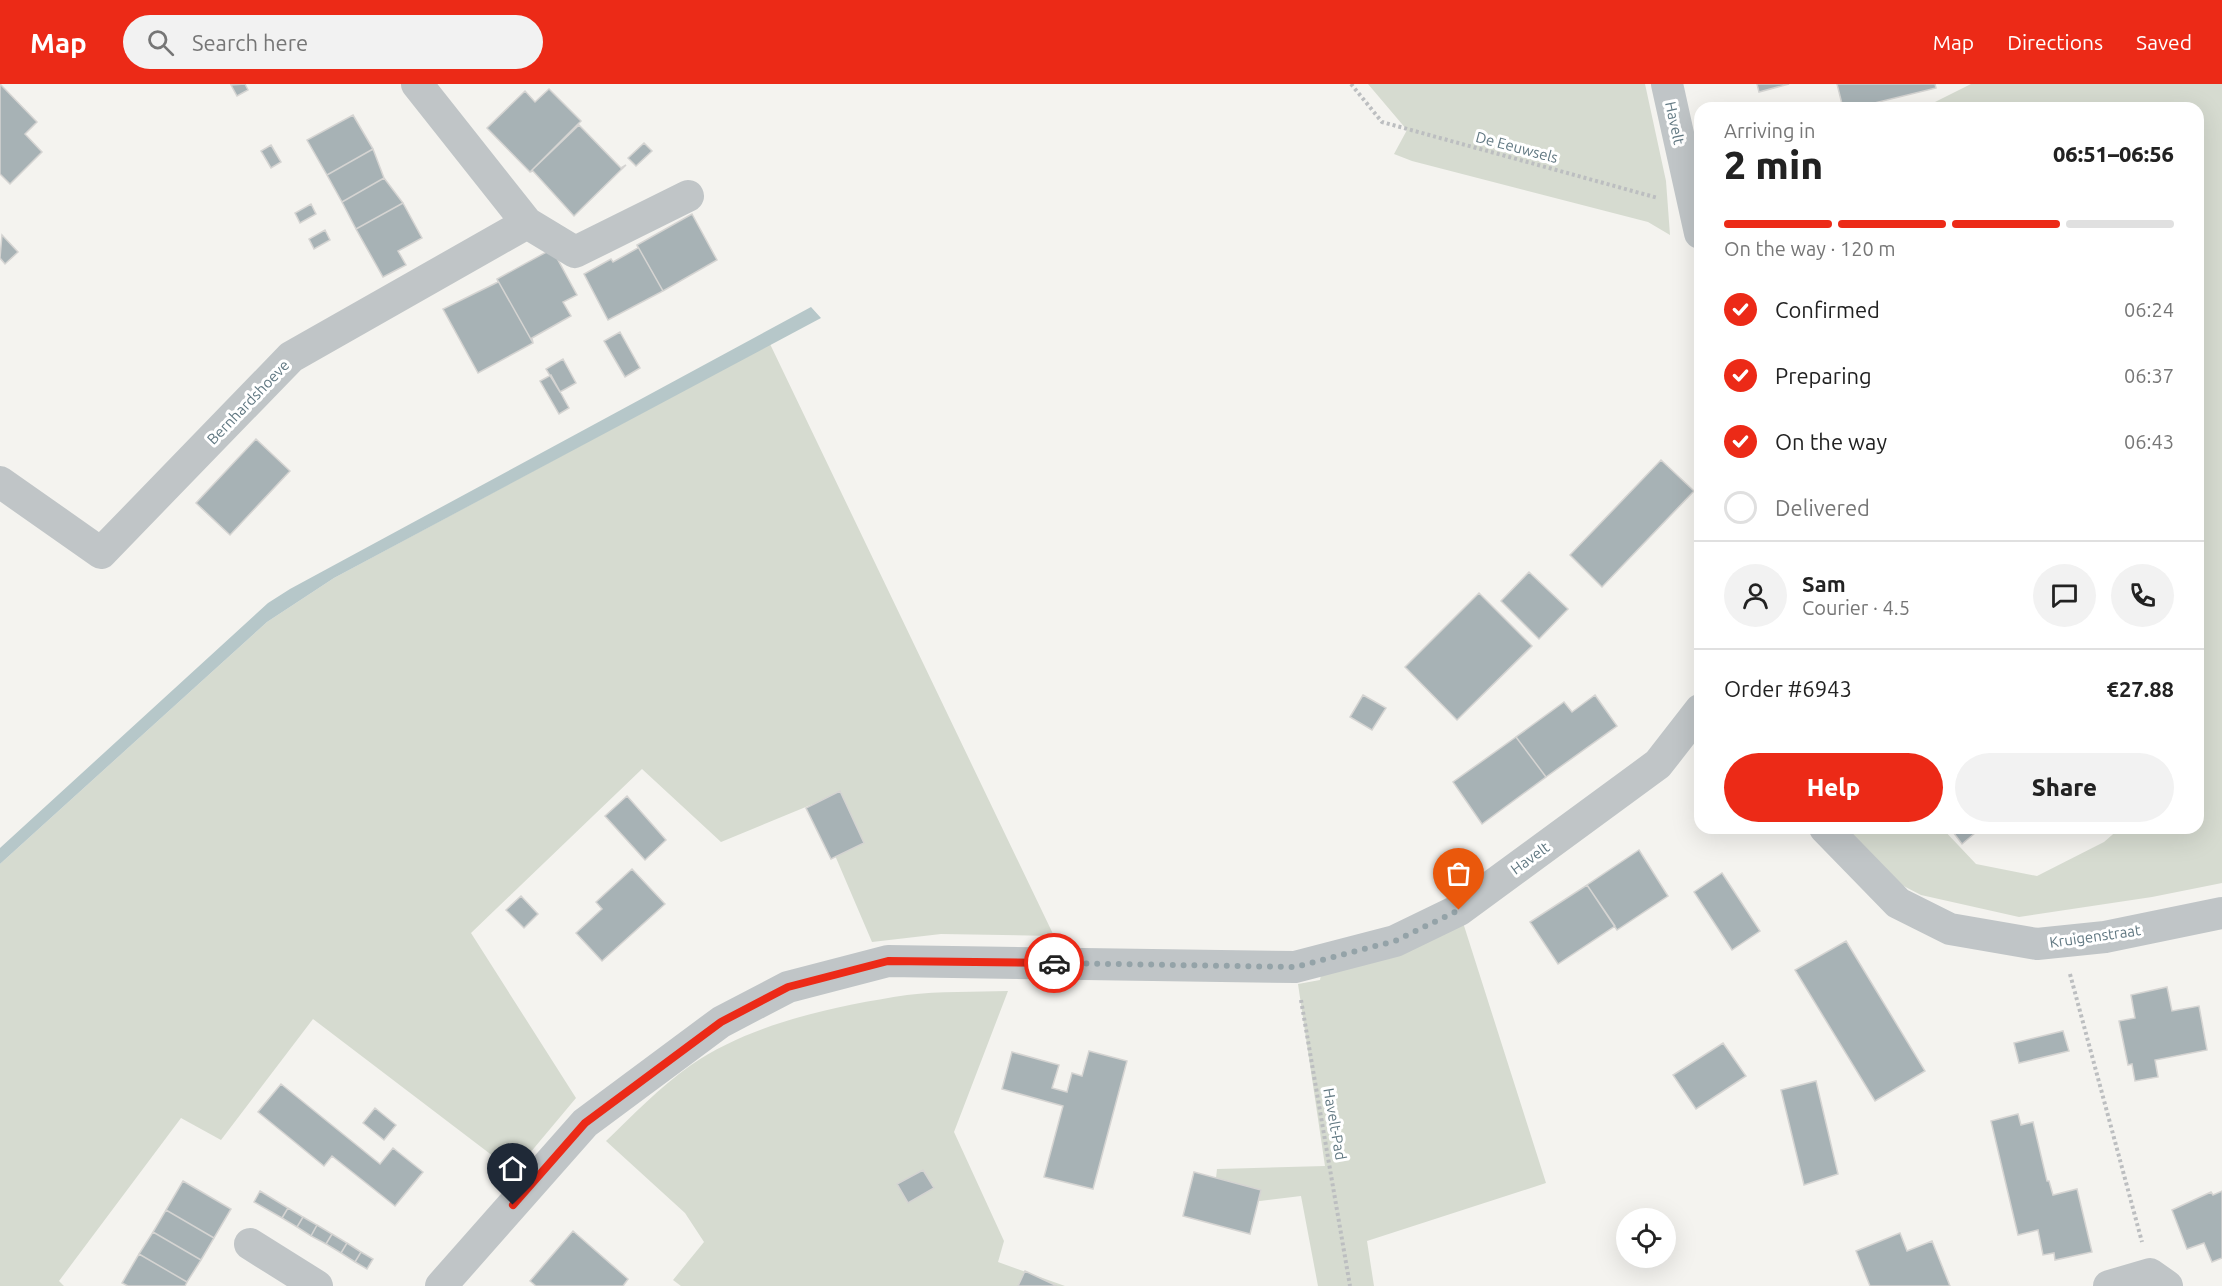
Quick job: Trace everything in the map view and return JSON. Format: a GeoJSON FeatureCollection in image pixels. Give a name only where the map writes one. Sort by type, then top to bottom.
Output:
{"type":"FeatureCollection","features":[{"type":"Feature","properties":{"kind":"street"},"geometry":{"type":"LineString","coordinates":[[417,84],[527,223],[575,252],[688,196]]}},
{"type":"Feature","properties":{"kind":"street","name":"Havelt"},"geometry":{"type":"LineString","coordinates":[[1667,84],[1694,211]]}},
{"type":"Feature","properties":{"kind":"street","name":"Bernhardshoeve"},"geometry":{"type":"LineString","coordinates":[[0,482],[101,553],[291,357],[527,223]]}},
{"type":"Feature","properties":{"kind":"street","name":"Havelt"},"geometry":{"type":"LineString","coordinates":[[441,1286],[585,1123],[721,1022],[788,987],[888,961],[1295,967],[1395,941],[1459,910],[1658,764],[1694,718]]}},
{"type":"Feature","properties":{"kind":"street","name":"Kruigenstraat"},"geometry":{"type":"LineString","coordinates":[[1831,834],[1898,903],[1950,929],[2037,944],[2105,937],[2222,913]]}},
{"type":"Feature","properties":{"kind":"street"},"geometry":{"type":"LineString","coordinates":[[250,1245],[317,1286]]}},
{"type":"Feature","properties":{"kind":"street"},"geometry":{"type":"LineString","coordinates":[[2109,1286],[2159,1280]]}},
{"type":"Feature","properties":{"kind":"path","name":"De Eeuwsels"},"geometry":{"type":"LineString","coordinates":[[1352,84],[1382,122],[1694,219]]}},
{"type":"Feature","properties":{"kind":"path"},"geometry":{"type":"LineString","coordinates":[[2061,942],[2159,1280]]}},
{"type":"Feature","properties":{"kind":"path","name":"Havelt-Pad"},"geometry":{"type":"LineString","coordinates":[[1295,967],[1350,1286]]}},
{"type":"Feature","properties":{"kind":"shaded area"},"geometry":{"type":"Polygon","coordinates":[[[1368,84],[1645,84],[1666,181],[1670,235],[1648,222],[1412,161],[1394,154],[1407,130],[1368,84]]]}},
{"type":"Feature","properties":{"kind":"shaded area"},"geometry":{"type":"Polygon","coordinates":[[[1971,84],[2222,84],[2222,883],[2152,897],[2019,917],[1921,895],[1890,879],[1844,834],[1948,834],[1976,864],[2037,876],[2104,842],[2113,834],[2204,834],[2204,102],[1935,102],[1971,84]]]}},
{"type":"Feature","properties":{"kind":"shaded area"},"geometry":{"type":"Polygon","coordinates":[[[811,307],[821,318],[334,578],[267,622],[0,864],[0,848],[268,603],[811,307]]]}},
{"type":"Feature","properties":{"kind":"shaded area"},"geometry":{"type":"Polygon","coordinates":[[[770,344],[1054,936],[941,934],[872,942],[813,804],[721,842],[642,769],[471,933],[576,1098],[514,1172],[313,1019],[221,1140],[181,1118],[59,1281],[64,1286],[0,1286],[0,864],[267,622],[334,578],[770,344]]]}},
{"type":"Feature","properties":{"kind":"shaded area"},"geometry":{"type":"Polygon","coordinates":[[[1459,910],[1546,1183],[1367,1241],[1374,1286],[1318,1286],[1301,1196],[1260,1201],[1214,1196],[1217,1169],[1325,1166],[1298,984],[1320,980],[1324,959],[1459,910]]]}},
{"type":"Feature","properties":{"kind":"shaded area"},"geometry":{"type":"Polygon","coordinates":[[[1008,991],[954,1132],[1004,1241],[998,1262],[1065,1286],[681,1286],[673,1280],[704,1242],[685,1213],[606,1141],[647,1101],[691,1065],[715,1050],[767,1027],[795,1018],[907,995],[1008,991]]]}},
{"type":"Feature","properties":{"kind":"building"},"geometry":{"type":"Polygon","coordinates":[[[0,84],[37,122],[25,134],[42,152],[10,184],[0,174],[0,84]]]}},
{"type":"Feature","properties":{"kind":"building"},"geometry":{"type":"Polygon","coordinates":[[[245,84],[248,90],[237,96],[231,85],[245,84]]]}},
{"type":"Feature","properties":{"kind":"building"},"geometry":{"type":"Polygon","coordinates":[[[1757,84],[1789,84],[1759,92],[1757,84]]]}},
{"type":"Feature","properties":{"kind":"building"},"geometry":{"type":"Polygon","coordinates":[[[1837,84],[1935,84],[1936,88],[1879,102],[1842,102],[1837,84]]]}},
{"type":"Feature","properties":{"kind":"building"},"geometry":{"type":"Polygon","coordinates":[[[549,89],[581,121],[530,172],[487,128],[525,91],[535,102],[549,89]]]}},
{"type":"Feature","properties":{"kind":"building"},"geometry":{"type":"Polygon","coordinates":[[[353,115],[373,149],[327,175],[307,140],[353,115]]]}},
{"type":"Feature","properties":{"kind":"building"},"geometry":{"type":"Polygon","coordinates":[[[579,125],[621,168],[626,165],[574,216],[533,171],[530,172],[579,125]]]}},
{"type":"Feature","properties":{"kind":"building"},"geometry":{"type":"Polygon","coordinates":[[[644,143],[652,151],[636,166],[628,158],[644,143]]]}},
{"type":"Feature","properties":{"kind":"building"},"geometry":{"type":"Polygon","coordinates":[[[271,145],[281,162],[271,168],[261,151],[271,145]]]}},
{"type":"Feature","properties":{"kind":"building"},"geometry":{"type":"Polygon","coordinates":[[[373,149],[384,178],[342,202],[327,175],[373,149]]]}},
{"type":"Feature","properties":{"kind":"building"},"geometry":{"type":"Polygon","coordinates":[[[384,178],[403,203],[356,229],[342,202],[384,178]]]}},
{"type":"Feature","properties":{"kind":"building"},"geometry":{"type":"Polygon","coordinates":[[[403,203],[422,238],[398,251],[406,265],[383,277],[356,229],[403,203]]]}},
{"type":"Feature","properties":{"kind":"building"},"geometry":{"type":"Polygon","coordinates":[[[311,204],[316,214],[300,223],[295,213],[311,204]]]}},
{"type":"Feature","properties":{"kind":"building"},"geometry":{"type":"Polygon","coordinates":[[[692,214],[717,260],[663,291],[637,245],[692,214]]]}},
{"type":"Feature","properties":{"kind":"building"},"geometry":{"type":"Polygon","coordinates":[[[325,230],[330,240],[314,249],[309,239],[325,230]]]}},
{"type":"Feature","properties":{"kind":"building"},"geometry":{"type":"Polygon","coordinates":[[[2,235],[18,252],[5,264],[0,258],[2,235]]]}},
{"type":"Feature","properties":{"kind":"building"},"geometry":{"type":"Polygon","coordinates":[[[637,245],[663,291],[608,320],[584,274],[611,259],[613,262],[638,248],[637,245]]]}},
{"type":"Feature","properties":{"kind":"building"},"geometry":{"type":"Polygon","coordinates":[[[552,249],[577,295],[563,302],[571,316],[532,338],[533,343],[497,279],[552,249]]]}},
{"type":"Feature","properties":{"kind":"building"},"geometry":{"type":"Polygon","coordinates":[[[497,279],[533,343],[478,373],[443,309],[498,282],[497,279]]]}},
{"type":"Feature","properties":{"kind":"building"},"geometry":{"type":"Polygon","coordinates":[[[620,332],[640,368],[625,377],[604,341],[620,332]]]}},
{"type":"Feature","properties":{"kind":"building"},"geometry":{"type":"Polygon","coordinates":[[[563,359],[576,383],[560,392],[546,369],[563,359]]]}},
{"type":"Feature","properties":{"kind":"building"},"geometry":{"type":"Polygon","coordinates":[[[551,375],[569,408],[559,414],[540,381],[551,375]]]}},
{"type":"Feature","properties":{"kind":"building"},"geometry":{"type":"Polygon","coordinates":[[[256,439],[290,471],[230,535],[196,503],[256,439]]]}},
{"type":"Feature","properties":{"kind":"building"},"geometry":{"type":"Polygon","coordinates":[[[1661,460],[1694,491],[1602,587],[1570,555],[1661,460]]]}},
{"type":"Feature","properties":{"kind":"building"},"geometry":{"type":"Polygon","coordinates":[[[1529,572],[1568,609],[1539,639],[1501,601],[1529,572]]]}},
{"type":"Feature","properties":{"kind":"building"},"geometry":{"type":"Polygon","coordinates":[[[1479,593],[1532,646],[1457,720],[1405,667],[1479,593]]]}},
{"type":"Feature","properties":{"kind":"building"},"geometry":{"type":"Polygon","coordinates":[[[1363,695],[1386,708],[1372,730],[1350,717],[1363,695]]]}},
{"type":"Feature","properties":{"kind":"building"},"geometry":{"type":"Polygon","coordinates":[[[1595,695],[1617,726],[1546,777],[1516,737],[1564,702],[1572,712],[1595,695]]]}},
{"type":"Feature","properties":{"kind":"building"},"geometry":{"type":"Polygon","coordinates":[[[1516,737],[1546,777],[1482,824],[1453,782],[1516,737]]]}},
{"type":"Feature","properties":{"kind":"building"},"geometry":{"type":"Polygon","coordinates":[[[840,791],[864,843],[831,859],[806,808],[840,791]]]}},
{"type":"Feature","properties":{"kind":"building"},"geometry":{"type":"Polygon","coordinates":[[[627,796],[666,840],[645,860],[605,816],[627,796]]]}},
{"type":"Feature","properties":{"kind":"building"},"geometry":{"type":"Polygon","coordinates":[[[1954,834],[1974,834],[1962,844],[1954,834]]]}},
{"type":"Feature","properties":{"kind":"building"},"geometry":{"type":"Polygon","coordinates":[[[1639,850],[1668,896],[1617,930],[1587,885],[1639,850]]]}},
{"type":"Feature","properties":{"kind":"building"},"geometry":{"type":"Polygon","coordinates":[[[632,869],[665,904],[602,961],[576,933],[602,909],[596,902],[632,869]]]}},
{"type":"Feature","properties":{"kind":"building"},"geometry":{"type":"Polygon","coordinates":[[[1722,873],[1760,931],[1732,950],[1694,892],[1722,873]]]}},
{"type":"Feature","properties":{"kind":"building"},"geometry":{"type":"Polygon","coordinates":[[[1587,885],[1615,926],[1558,964],[1530,922],[1587,885]]]}},
{"type":"Feature","properties":{"kind":"building"},"geometry":{"type":"Polygon","coordinates":[[[521,896],[538,914],[524,928],[506,910],[521,896]]]}},
{"type":"Feature","properties":{"kind":"building"},"geometry":{"type":"Polygon","coordinates":[[[1846,941],[1925,1071],[1875,1101],[1795,970],[1846,941]]]}},
{"type":"Feature","properties":{"kind":"building"},"geometry":{"type":"Polygon","coordinates":[[[2167,987],[2172,1011],[2199,1006],[2207,1050],[2155,1060],[2158,1077],[2135,1081],[2132,1064],[2128,1065],[2119,1021],[2135,1018],[2131,995],[2167,987]]]}},
{"type":"Feature","properties":{"kind":"building"},"geometry":{"type":"Polygon","coordinates":[[[2063,1031],[2069,1051],[2019,1063],[2014,1043],[2063,1031]]]}},
{"type":"Feature","properties":{"kind":"building"},"geometry":{"type":"Polygon","coordinates":[[[1723,1043],[1746,1076],[1696,1109],[1673,1075],[1723,1043]]]}},
{"type":"Feature","properties":{"kind":"building"},"geometry":{"type":"Polygon","coordinates":[[[1089,1051],[1127,1061],[1093,1189],[1044,1177],[1063,1106],[1002,1089],[1012,1052],[1059,1065],[1052,1088],[1067,1092],[1072,1073],[1082,1076],[1089,1051]]]}},
{"type":"Feature","properties":{"kind":"building"},"geometry":{"type":"Polygon","coordinates":[[[1816,1081],[1838,1174],[1804,1185],[1781,1090],[1816,1081]]]}},
{"type":"Feature","properties":{"kind":"building"},"geometry":{"type":"Polygon","coordinates":[[[281,1084],[380,1164],[393,1148],[423,1172],[395,1206],[332,1156],[324,1166],[258,1112],[281,1084]]]}},
{"type":"Feature","properties":{"kind":"building"},"geometry":{"type":"Polygon","coordinates":[[[375,1108],[396,1125],[384,1140],[363,1123],[375,1108]]]}},
{"type":"Feature","properties":{"kind":"building"},"geometry":{"type":"Polygon","coordinates":[[[2018,1114],[2021,1125],[2033,1122],[2047,1181],[2049,1181],[2053,1195],[2077,1189],[2092,1252],[2055,1260],[2054,1253],[2043,1255],[2038,1230],[2018,1235],[1991,1121],[2018,1114]]]}},
{"type":"Feature","properties":{"kind":"building"},"geometry":{"type":"Polygon","coordinates":[[[923,1170],[934,1188],[908,1203],[897,1184],[923,1170]]]}},
{"type":"Feature","properties":{"kind":"building"},"geometry":{"type":"Polygon","coordinates":[[[1194,1172],[1261,1190],[1250,1234],[1183,1216],[1194,1172]]]}},
{"type":"Feature","properties":{"kind":"building"},"geometry":{"type":"Polygon","coordinates":[[[183,1181],[231,1209],[214,1238],[166,1210],[183,1181]]]}},
{"type":"Feature","properties":{"kind":"building"},"geometry":{"type":"Polygon","coordinates":[[[260,1191],[288,1208],[282,1218],[254,1202],[260,1191]]]}},
{"type":"Feature","properties":{"kind":"building"},"geometry":{"type":"Polygon","coordinates":[[[2222,1191],[2222,1258],[2212,1262],[2204,1243],[2187,1249],[2172,1210],[2211,1192],[2213,1195],[2222,1191]]]}},
{"type":"Feature","properties":{"kind":"building"},"geometry":{"type":"Polygon","coordinates":[[[288,1208],[303,1217],[297,1227],[282,1218],[288,1208]]]}},
{"type":"Feature","properties":{"kind":"building"},"geometry":{"type":"Polygon","coordinates":[[[166,1210],[214,1238],[201,1260],[153,1232],[166,1210]]]}},
{"type":"Feature","properties":{"kind":"building"},"geometry":{"type":"Polygon","coordinates":[[[303,1217],[317,1225],[311,1236],[297,1227],[303,1217]]]}},
{"type":"Feature","properties":{"kind":"building"},"geometry":{"type":"Polygon","coordinates":[[[317,1225],[332,1234],[326,1244],[311,1236],[317,1225]]]}},
{"type":"Feature","properties":{"kind":"building"},"geometry":{"type":"Polygon","coordinates":[[[573,1231],[628,1279],[623,1286],[536,1286],[530,1281],[573,1231]]]}},
{"type":"Feature","properties":{"kind":"building"},"geometry":{"type":"Polygon","coordinates":[[[153,1232],[201,1260],[187,1282],[139,1254],[153,1232]]]}},
{"type":"Feature","properties":{"kind":"building"},"geometry":{"type":"Polygon","coordinates":[[[1900,1233],[1907,1251],[1932,1241],[1950,1286],[1870,1286],[1856,1251],[1900,1233]]]}},
{"type":"Feature","properties":{"kind":"building"},"geometry":{"type":"Polygon","coordinates":[[[332,1234],[347,1243],[341,1253],[326,1244],[332,1234]]]}},
{"type":"Feature","properties":{"kind":"building"},"geometry":{"type":"Polygon","coordinates":[[[347,1243],[361,1252],[355,1262],[341,1253],[347,1243]]]}},
{"type":"Feature","properties":{"kind":"building"},"geometry":{"type":"Polygon","coordinates":[[[361,1252],[373,1259],[367,1269],[355,1262],[361,1252]]]}},
{"type":"Feature","properties":{"kind":"building"},"geometry":{"type":"Polygon","coordinates":[[[139,1254],[187,1282],[185,1286],[128,1286],[122,1283],[139,1254]]]}},
{"type":"Feature","properties":{"kind":"building"},"geometry":{"type":"Polygon","coordinates":[[[1025,1271],[1057,1286],[1018,1286],[1025,1271]]]}},
{"type":"Feature","properties":{"kind":"way so far"},"geometry":{"type":"LineString","coordinates":[[1054,963],[1295,967],[1395,941],[1459,910]]}},
{"type":"Feature","properties":{"kind":"route"},"geometry":{"type":"LineString","coordinates":[[513,1205],[585,1123],[721,1022],[788,987],[888,961],[1054,963]]}}]}
